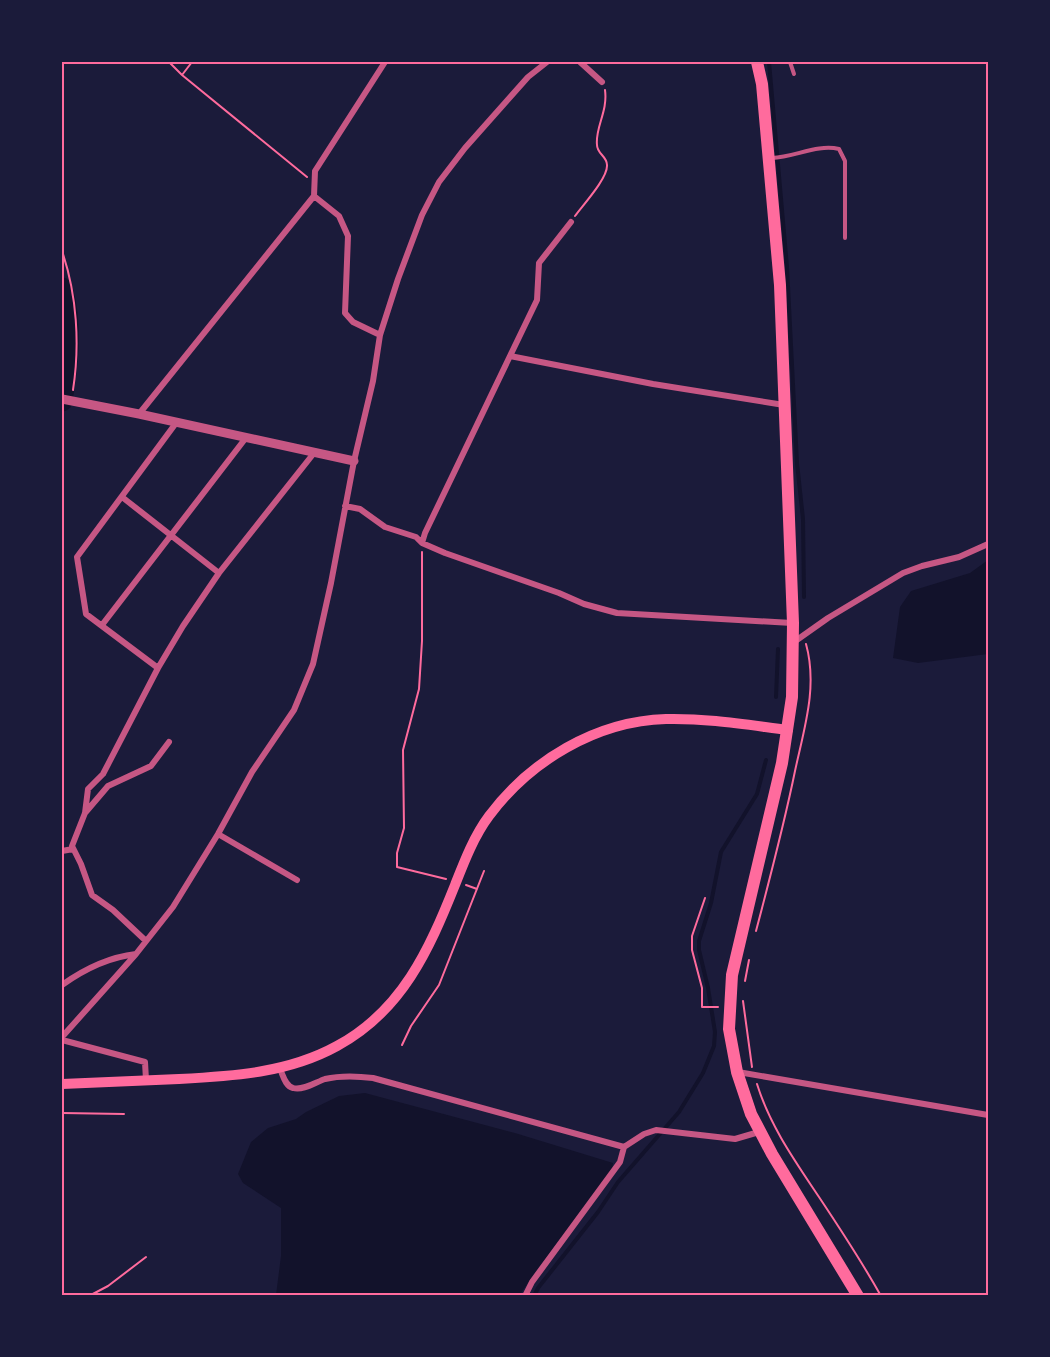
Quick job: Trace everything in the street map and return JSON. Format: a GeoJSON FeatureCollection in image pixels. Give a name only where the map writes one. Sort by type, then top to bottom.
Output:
{"type":"FeatureCollection","features":[{"type":"Feature","properties":{"kind":"main road"},"geometry":{"type":"LineString","coordinates":[[757,62],[762,84],[780,285],[793,623],[792,697],[782,763],[735,956],[730,991],[729,1029],[737,1072],[759,1132],[858,1296]]}},
{"type":"Feature","properties":{"kind":"main road"},"geometry":{"type":"LineString","coordinates":[[62,1084],[240,1075],[280,1069],[339,1045],[383,1011],[416,971],[476,837],[508,794],[543,763],[578,742],[620,726],[666,719],[706,720],[788,730]]}},
{"type":"Feature","properties":{"kind":"street"},"geometry":{"type":"LineString","coordinates":[[139,414],[314,196],[315,171],[385,62]]}},
{"type":"Feature","properties":{"kind":"street"},"geometry":{"type":"LineString","coordinates":[[146,1080],[145,1062],[62,1038],[136,954],[173,907],[218,834],[252,772],[294,710],[309,673],[331,583],[354,461],[373,381],[380,335],[422,215],[439,182],[465,148],[528,77],[547,62]]}},
{"type":"Feature","properties":{"kind":"street"},"geometry":{"type":"LineString","coordinates":[[580,62],[602,82]]}},
{"type":"Feature","properties":{"kind":"street"},"geometry":{"type":"LineString","coordinates":[[314,196],[339,216],[348,236],[345,313],[353,322],[380,335]]}},
{"type":"Feature","properties":{"kind":"street"},"geometry":{"type":"LineString","coordinates":[[422,543],[533,312],[537,300],[540,263],[571,222]]}},
{"type":"Feature","properties":{"kind":"street"},"geometry":{"type":"LineString","coordinates":[[510,356],[653,384],[784,405]]}},
{"type":"Feature","properties":{"kind":"street"},"geometry":{"type":"LineString","coordinates":[[62,399],[354,461]]}},
{"type":"Feature","properties":{"kind":"street"},"geometry":{"type":"LineString","coordinates":[[158,668],[86,614],[78,557],[176,423]]}},
{"type":"Feature","properties":{"kind":"street"},"geometry":{"type":"LineString","coordinates":[[102,625],[245,439]]}},
{"type":"Feature","properties":{"kind":"street"},"geometry":{"type":"LineString","coordinates":[[146,941],[113,910],[92,895],[73,849],[72,846],[85,813],[88,789],[102,774],[183,626],[219,573],[314,453]]}},
{"type":"Feature","properties":{"kind":"street"},"geometry":{"type":"LineString","coordinates":[[122,497],[219,573]]}},
{"type":"Feature","properties":{"kind":"street"},"geometry":{"type":"LineString","coordinates":[[345,506],[360,508],[385,527],[416,537],[422,543],[584,604],[617,613],[793,623]]}},
{"type":"Feature","properties":{"kind":"street"},"geometry":{"type":"LineString","coordinates":[[793,642],[903,573],[959,557],[988,544]]}},
{"type":"Feature","properties":{"kind":"street"},"geometry":{"type":"LineString","coordinates":[[85,813],[108,786],[151,766],[169,742]]}},
{"type":"Feature","properties":{"kind":"street"},"geometry":{"type":"LineString","coordinates":[[218,834],[297,880]]}},
{"type":"Feature","properties":{"kind":"street"},"geometry":{"type":"LineString","coordinates":[[62,851],[73,849]]}},
{"type":"Feature","properties":{"kind":"street"},"geometry":{"type":"LineString","coordinates":[[62,985],[76,974],[124,956],[136,954]]}},
{"type":"Feature","properties":{"kind":"street"},"geometry":{"type":"LineString","coordinates":[[280,1069],[286,1084],[291,1088],[300,1088],[326,1079],[351,1076],[373,1078],[624,1147]]}},
{"type":"Feature","properties":{"kind":"street"},"geometry":{"type":"LineString","coordinates":[[737,1072],[988,1115]]}},
{"type":"Feature","properties":{"kind":"street"},"geometry":{"type":"LineString","coordinates":[[525,1296],[532,1282],[620,1162],[624,1147],[644,1134],[656,1130],[735,1139],[759,1132]]}},
{"type":"Feature","properties":{"kind":"lane"},"geometry":{"type":"LineString","coordinates":[[790,62],[794,74]]}},
{"type":"Feature","properties":{"kind":"lane"},"geometry":{"type":"LineString","coordinates":[[769,158],[788,157],[820,148],[839,149],[845,161],[845,238]]}},
{"type":"Feature","properties":{"kind":"path"},"geometry":{"type":"LineString","coordinates":[[169,62],[303,175],[315,182]]}},
{"type":"Feature","properties":{"kind":"path"},"geometry":{"type":"LineString","coordinates":[[182,75],[192,62]]}},
{"type":"Feature","properties":{"kind":"path"},"geometry":{"type":"LineString","coordinates":[[571,222],[608,168],[606,159],[598,152],[596,146],[605,110],[605,88],[602,82]]}},
{"type":"Feature","properties":{"kind":"path"},"geometry":{"type":"LineString","coordinates":[[62,251],[74,303],[77,366],[72,402]]}},
{"type":"Feature","properties":{"kind":"path"},"geometry":{"type":"LineString","coordinates":[[422,543],[422,641],[419,689],[403,750],[404,828],[397,853],[397,867],[456,882]]}},
{"type":"Feature","properties":{"kind":"path"},"geometry":{"type":"LineString","coordinates":[[754,937],[785,819],[812,686],[809,653],[804,634]]}},
{"type":"Feature","properties":{"kind":"path"},"geometry":{"type":"LineString","coordinates":[[402,1045],[411,1026],[439,986],[484,871]]}},
{"type":"Feature","properties":{"kind":"path"},"geometry":{"type":"LineString","coordinates":[[705,898],[692,936],[692,950],[702,988],[702,1007],[730,1007]]}},
{"type":"Feature","properties":{"kind":"path"},"geometry":{"type":"LineString","coordinates":[[744,985],[749,958]]}},
{"type":"Feature","properties":{"kind":"path"},"geometry":{"type":"LineString","coordinates":[[742,991],[754,1074],[766,1112],[785,1147],[882,1296]]}},
{"type":"Feature","properties":{"kind":"path"},"geometry":{"type":"LineString","coordinates":[[62,1113],[124,1114]]}},
{"type":"Feature","properties":{"kind":"path"},"geometry":{"type":"LineString","coordinates":[[89,1296],[108,1286],[146,1257]]}},
{"type":"Feature","properties":{"kind":"shaded area"},"geometry":{"type":"Polygon","coordinates":[[[988,560],[988,654],[918,663],[893,658],[900,607],[911,591],[970,573],[988,560]]]}},
{"type":"Feature","properties":{"kind":"shaded area"},"geometry":{"type":"Polygon","coordinates":[[[365,1093],[515,1133],[613,1163],[612,1171],[519,1296],[276,1295],[281,1256],[281,1208],[243,1183],[238,1174],[251,1142],[268,1128],[296,1119],[339,1096],[365,1093]]]}},
{"type":"Feature","properties":{"kind":"waterway"},"geometry":{"type":"LineString","coordinates":[[769,62],[787,267],[797,463],[803,519],[804,597]]}},
{"type":"Feature","properties":{"kind":"waterway"},"geometry":{"type":"LineString","coordinates":[[62,288],[68,330],[68,358],[62,401]]}},
{"type":"Feature","properties":{"kind":"waterway"},"geometry":{"type":"LineString","coordinates":[[776,697],[778,649]]}},
{"type":"Feature","properties":{"kind":"waterway"},"geometry":{"type":"LineString","coordinates":[[534,1296],[618,1182],[679,1112],[703,1073],[714,1046],[715,1032],[699,941],[711,903],[721,852],[757,794],[766,760]]}}]}
